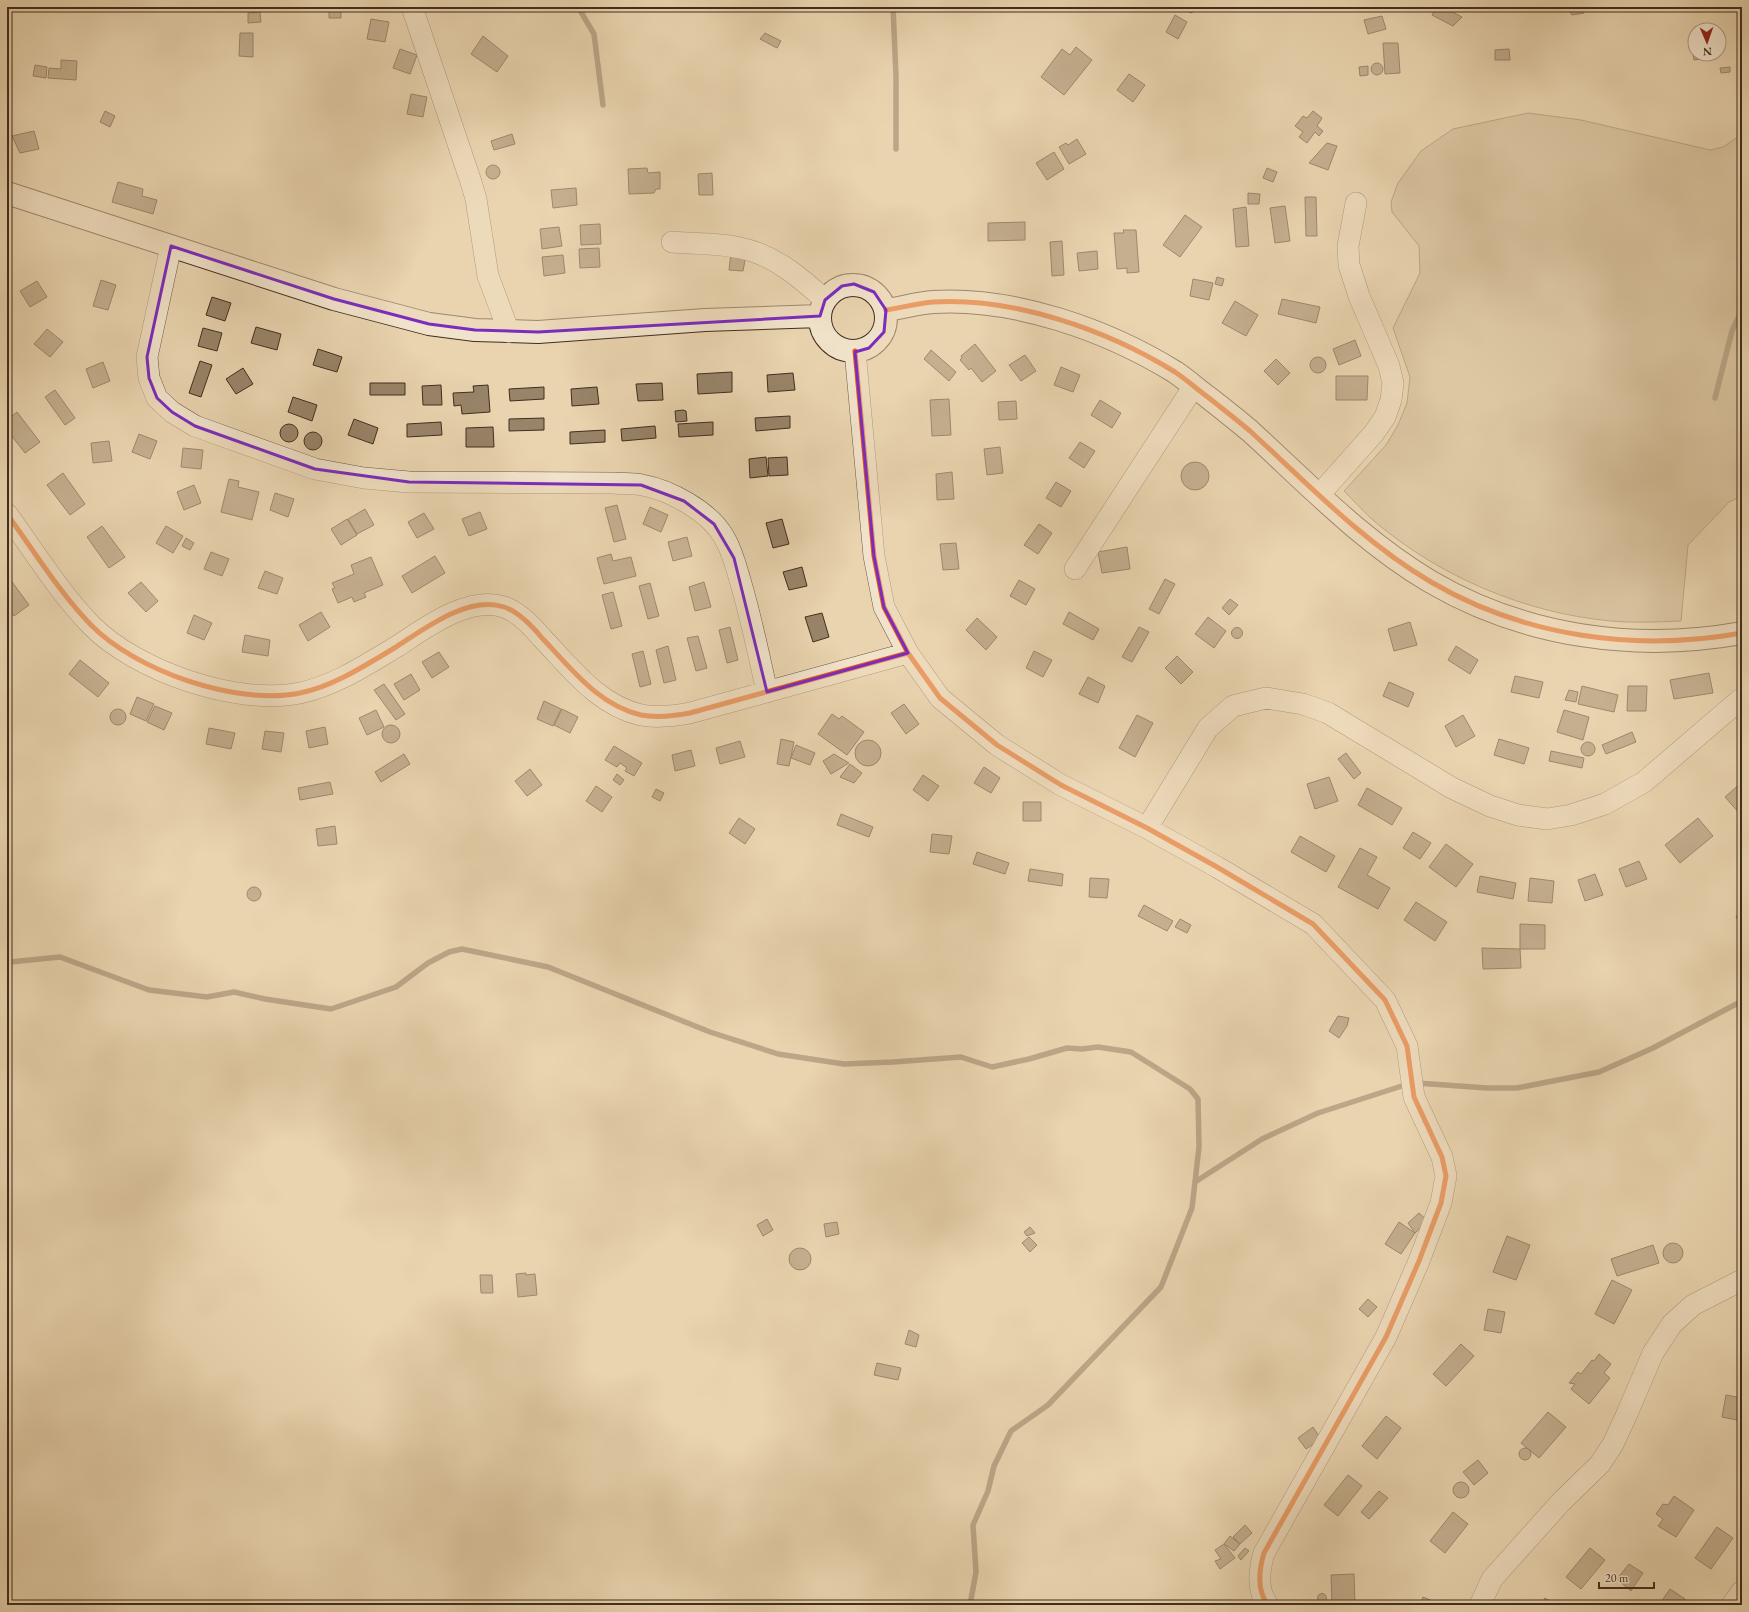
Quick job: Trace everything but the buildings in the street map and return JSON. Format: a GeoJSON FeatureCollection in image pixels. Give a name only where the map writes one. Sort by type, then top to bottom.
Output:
{"type":"FeatureCollection","features":[{"type":"Feature","properties":{"kind":"street"},"geometry":{"type":"LineString","coordinates":[[412,7],[471,182],[476,199],[488,276],[509,332]]}},
{"type":"Feature","properties":{"kind":"street"},"geometry":{"type":"LineString","coordinates":[[7,193],[334,299],[422,322],[475,330],[538,332],[705,320],[822,308],[833,292],[842,286],[854,284],[864,286],[874,292],[882,300],[886,310],[887,321],[884,332],[878,341],[869,348],[855,351],[837,348],[828,341],[822,332],[822,308],[802,278],[769,258],[740,248],[672,242]]}},
{"type":"Feature","properties":{"kind":"street"},"geometry":{"type":"LineString","coordinates":[[1319,495],[1374,432],[1385,417],[1392,395],[1393,383],[1389,366],[1349,265],[1348,246],[1356,203]]}},
{"type":"Feature","properties":{"kind":"street"},"geometry":{"type":"LineString","coordinates":[[171,246],[147,357],[149,378],[157,398],[172,412],[194,426],[314,469],[364,478],[409,482],[635,484],[665,492],[684,500],[714,524],[724,537],[734,558],[746,601],[767,692]]}},
{"type":"Feature","properties":{"kind":"street"},"geometry":{"type":"LineString","coordinates":[[886,310],[933,302],[977,303],[1030,312],[1086,329],[1132,349],[1176,373],[1194,386],[1248,429],[1319,495],[1376,544],[1403,564],[1432,582],[1492,612],[1524,623],[1570,634],[1622,641],[1686,641],[1742,633]]}},
{"type":"Feature","properties":{"kind":"street"},"geometry":{"type":"LineString","coordinates":[[855,351],[874,556],[884,607],[908,653],[940,698],[997,745],[1061,785],[1147,828],[1217,867],[1313,924],[1385,1000],[1407,1046],[1414,1097],[1442,1157],[1446,1176],[1441,1204],[1419,1261],[1386,1337],[1264,1553],[1259,1569],[1259,1580],[1264,1600],[1268,1605]]}},
{"type":"Feature","properties":{"kind":"street"},"geometry":{"type":"LineString","coordinates":[[1076,569],[1194,386]]}},
{"type":"Feature","properties":{"kind":"street"},"geometry":{"type":"LineString","coordinates":[[7,514],[79,612],[106,639],[132,657],[179,678],[225,692],[259,696],[299,694],[334,683],[395,647],[431,623],[468,607],[486,605],[504,607],[526,620],[579,678],[600,696],[622,708],[642,715],[668,716],[690,714],[908,653]]}},
{"type":"Feature","properties":{"kind":"street"},"geometry":{"type":"LineString","coordinates":[[1147,828],[1208,728],[1233,706],[1266,698],[1303,704],[1328,713],[1452,788],[1490,806],[1547,819],[1571,815],[1605,804],[1644,782],[1742,698]]}},
{"type":"Feature","properties":{"kind":"street"},"geometry":{"type":"LineString","coordinates":[[1480,1605],[1492,1579],[1497,1573],[1556,1508],[1600,1464],[1613,1444],[1653,1353],[1672,1324],[1694,1306],[1742,1280]]}},
{"type":"Feature","properties":{"kind":"street"},"geometry":{"type":"LineString","coordinates":[[1732,1605],[1742,1591]]}},
{"type":"Feature","properties":{"kind":"highlighted area"},"geometry":{"type":"Polygon","coordinates":[[[171,246],[334,299],[429,324],[475,330],[538,332],[820,316],[825,300],[842,286],[854,284],[874,292],[886,310],[884,332],[869,348],[855,352],[874,556],[884,607],[908,653],[767,692],[734,558],[714,524],[684,501],[641,485],[409,482],[315,469],[195,426],[172,412],[157,398],[149,378],[147,357],[171,246]]]}},
{"type":"Feature","properties":{"kind":"shaded area"},"geometry":{"type":"Polygon","coordinates":[[[1528,113],[1581,120],[1710,150],[1723,147],[1742,134],[1742,496],[1729,502],[1688,545],[1681,621],[1611,621],[1579,617],[1516,601],[1455,575],[1427,559],[1374,521],[1344,491],[1386,445],[1398,425],[1407,403],[1410,377],[1393,328],[1420,273],[1419,246],[1392,212],[1391,202],[1398,183],[1421,151],[1453,129],[1528,113]]]}},
{"type":"Feature","properties":{"kind":"waterway"},"geometry":{"type":"LineString","coordinates":[[578,7],[594,34],[603,105]]}},
{"type":"Feature","properties":{"kind":"waterway"},"geometry":{"type":"LineString","coordinates":[[893,7],[896,76],[896,149]]}},
{"type":"Feature","properties":{"kind":"waterway"},"geometry":{"type":"LineString","coordinates":[[1715,398],[1732,331],[1742,309]]}},
{"type":"Feature","properties":{"kind":"waterway"},"geometry":{"type":"LineString","coordinates":[[7,961],[10,962],[60,957],[149,990],[207,997],[234,992],[265,999],[331,1009],[396,987],[428,963],[449,952],[462,949],[548,967],[710,1032],[778,1054],[844,1064],[961,1057],[992,1067],[1029,1059],[1067,1048],[1082,1049],[1098,1047],[1131,1052],[1190,1089],[1198,1099],[1199,1147],[1192,1208],[1161,1287],[1048,1405],[1011,1431],[994,1466],[988,1491],[973,1525],[976,1572],[970,1605]]}},
{"type":"Feature","properties":{"kind":"waterway"},"geometry":{"type":"LineString","coordinates":[[1417,1083],[1487,1088],[1517,1088],[1599,1072],[1653,1048],[1742,1001]]}},
{"type":"Feature","properties":{"kind":"waterway"},"geometry":{"type":"LineString","coordinates":[[1195,1182],[1262,1139],[1318,1113],[1408,1084]]}},
{"type":"Feature","properties":{"kind":"cycle path"},"geometry":{"type":"LineString","coordinates":[[886,310],[933,302],[964,302],[995,305],[1059,319],[1120,343],[1179,375],[1250,431],[1315,492],[1382,549],[1431,582],[1467,601],[1504,616],[1543,627],[1582,635],[1622,640],[1662,641],[1702,639],[1742,633]]}},
{"type":"Feature","properties":{"kind":"cycle path"},"geometry":{"type":"LineString","coordinates":[[855,351],[874,556],[884,607],[908,653],[940,698],[997,745],[1061,785],[1147,828],[1217,867],[1313,924],[1385,1000],[1407,1046],[1414,1097],[1442,1157],[1446,1176],[1441,1203],[1419,1261],[1386,1337],[1264,1553],[1260,1573],[1260,1586],[1264,1599],[1268,1605]]}},
{"type":"Feature","properties":{"kind":"cycle path"},"geometry":{"type":"LineString","coordinates":[[7,514],[68,599],[91,625],[110,642],[134,657],[160,670],[189,681],[218,689],[247,694],[275,696],[313,690],[361,668],[433,623],[447,616],[476,606],[490,605],[510,609],[525,620],[575,673],[598,694],[611,703],[626,710],[647,716],[666,716],[690,713],[908,653]]}}]}
